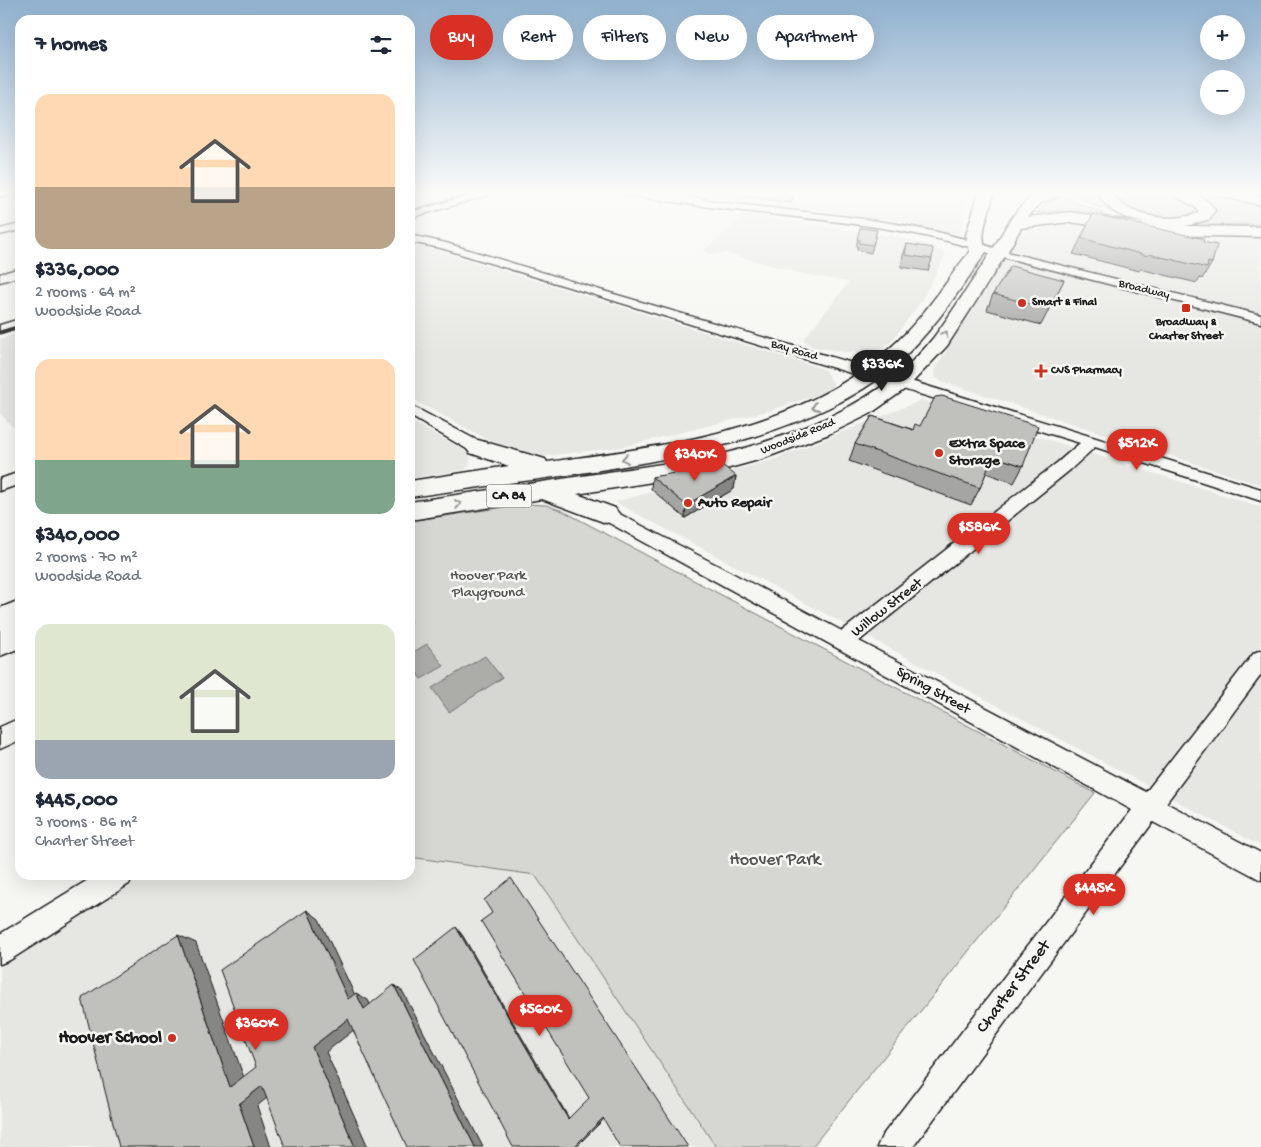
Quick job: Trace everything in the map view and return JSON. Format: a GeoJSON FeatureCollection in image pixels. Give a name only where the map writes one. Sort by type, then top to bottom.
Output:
{"type":"FeatureCollection","features":[{"type":"Feature","properties":{"kind":"highway","name":"Woodside Road"},"geometry":{"type":"LineString","coordinates":[[415,510],[698,446],[795,416],[826,402],[872,374],[887,362],[919,330],[985,246]]}},
{"type":"Feature","properties":{"kind":"highway","name":"Woodside Road"},"geometry":{"type":"LineString","coordinates":[[415,488],[465,480],[608,481],[715,464],[754,454],[821,429],[862,409],[901,382],[940,342],[985,246]]}},
{"type":"Feature","properties":{"kind":"highway"},"geometry":{"type":"LineString","coordinates":[[478,448],[507,458],[550,480],[606,514]]}},
{"type":"Feature","properties":{"kind":"highway"},"geometry":{"type":"LineString","coordinates":[[465,480],[476,471],[482,461],[478,448]]}},
{"type":"Feature","properties":{"kind":"highway"},"geometry":{"type":"LineString","coordinates":[[606,514],[602,508],[599,496],[608,481]]}},
{"type":"Feature","properties":{"kind":"highway"},"geometry":{"type":"LineString","coordinates":[[0,620],[15,614]]}},
{"type":"Feature","properties":{"kind":"highway"},"geometry":{"type":"LineString","coordinates":[[0,644],[15,637]]}},
{"type":"Feature","properties":{"kind":"street","name":"Bay Road"},"geometry":{"type":"LineString","coordinates":[[444,246],[1092,440],[1261,495]]}},
{"type":"Feature","properties":{"kind":"street","name":"Broadway"},"geometry":{"type":"LineString","coordinates":[[982,246],[1261,319]]}},
{"type":"Feature","properties":{"kind":"street"},"geometry":{"type":"LineString","coordinates":[[0,278],[15,274]]}},
{"type":"Feature","properties":{"kind":"street"},"geometry":{"type":"LineString","coordinates":[[0,329],[15,324]]}},
{"type":"Feature","properties":{"kind":"street"},"geometry":{"type":"LineString","coordinates":[[0,335],[15,330]]}},
{"type":"Feature","properties":{"kind":"street"},"geometry":{"type":"LineString","coordinates":[[415,413],[478,448]]}},
{"type":"Feature","properties":{"kind":"street","name":"Willow Street"},"geometry":{"type":"LineString","coordinates":[[844,642],[1064,466],[1092,440]]}},
{"type":"Feature","properties":{"kind":"street"},"geometry":{"type":"LineString","coordinates":[[0,485],[15,480]]}},
{"type":"Feature","properties":{"kind":"street","name":"Spring Street"},"geometry":{"type":"LineString","coordinates":[[606,514],[1261,868]]}},
{"type":"Feature","properties":{"kind":"street","name":"Charter Street"},"geometry":{"type":"LineString","coordinates":[[893,1147],[1261,659]]}},
{"type":"Feature","properties":{"kind":"street"},"geometry":{"type":"LineString","coordinates":[[0,739],[15,731]]}},
{"type":"Feature","properties":{"kind":"street"},"geometry":{"type":"LineString","coordinates":[[0,950],[112,880]]}},
{"type":"Feature","properties":{"kind":"shaded area"},"geometry":{"type":"Polygon","coordinates":[[[415,246],[421,246],[824,369],[833,383],[829,391],[768,411],[622,447],[528,458],[509,451],[415,401],[415,246]]]}},
{"type":"Feature","properties":{"kind":"shaded area"},"geometry":{"type":"Polygon","coordinates":[[[709,246],[930,246],[946,254],[922,300],[891,342],[879,349],[847,352],[814,347],[803,340],[849,282],[807,275],[726,253],[711,254],[703,251],[709,246]]]}},
{"type":"Feature","properties":{"kind":"shaded area"},"geometry":{"type":"Polygon","coordinates":[[[1013,246],[1261,246],[1261,485],[941,381],[935,377],[934,370],[1013,246]]]}},
{"type":"Feature","properties":{"kind":"shaded area"},"geometry":{"type":"Polygon","coordinates":[[[15,334],[15,430],[0,413],[0,339],[15,334]]]}},
{"type":"Feature","properties":{"kind":"shaded area"},"geometry":{"type":"Polygon","coordinates":[[[922,400],[1261,507],[1261,846],[615,502],[773,460],[922,400]]]}},
{"type":"Feature","properties":{"kind":"shaded area"},"geometry":{"type":"Polygon","coordinates":[[[415,424],[466,451],[471,458],[465,470],[415,477],[415,424]]]}},
{"type":"Feature","properties":{"kind":"shaded area"},"geometry":{"type":"Polygon","coordinates":[[[427,644],[444,666],[421,679],[415,670],[415,651],[427,644]]]}},
{"type":"Feature","properties":{"kind":"shaded area"},"geometry":{"type":"Polygon","coordinates":[[[485,656],[502,678],[449,712],[432,688],[485,656]]]}},
{"type":"Feature","properties":{"kind":"shaded area"},"geometry":{"type":"Polygon","coordinates":[[[415,858],[535,874],[716,1147],[0,1147],[0,964],[128,880],[415,880],[415,858]]]}},
{"type":"Feature","properties":{"kind":"green space","name":"Hoover Park"},"geometry":{"type":"Polygon","coordinates":[[[527,504],[546,505],[563,511],[1095,793],[812,1147],[716,1147],[535,875],[415,858],[415,520],[527,504]]]}},
{"type":"Feature","properties":{"kind":"building"},"geometry":{"type":"Polygon","coordinates":[[[907,246],[933,248],[932,259],[905,255],[907,246]]]}},
{"type":"Feature","properties":{"kind":"building"},"geometry":{"type":"Polygon","coordinates":[[[1109,246],[1217,246],[1212,263],[1208,262],[1207,268],[1149,254],[1148,256],[1109,246]]]}},
{"type":"Feature","properties":{"kind":"building"},"geometry":{"type":"Polygon","coordinates":[[[1011,266],[1064,280],[1049,309],[993,294],[1011,266]]]}},
{"type":"Feature","properties":{"kind":"building","name":"Extra Space Storage"},"geometry":{"type":"Polygon","coordinates":[[[942,396],[1038,426],[1023,466],[993,456],[980,488],[855,444],[872,416],[913,430],[915,424],[920,426],[935,397],[942,396]]]}},
{"type":"Feature","properties":{"kind":"building"},"geometry":{"type":"Polygon","coordinates":[[[721,464],[736,476],[686,505],[652,477],[708,467],[711,470],[721,464]]]}},
{"type":"Feature","properties":{"kind":"building"},"geometry":{"type":"Polygon","coordinates":[[[511,878],[688,1147],[620,1147],[603,1118],[574,1147],[513,1147],[414,960],[456,927],[568,1119],[589,1098],[481,921],[492,913],[484,900],[511,878]]]}},
{"type":"Feature","properties":{"kind":"building","name":"Hoover School"},"geometry":{"type":"Polygon","coordinates":[[[307,910],[348,999],[356,993],[364,1009],[394,985],[475,1147],[407,1147],[348,1019],[312,1047],[355,1147],[285,1147],[262,1086],[239,1104],[254,1147],[119,1147],[82,998],[178,935],[230,1087],[256,1067],[220,970],[307,910]]]}},
{"type":"Feature","properties":{"kind":"railway"},"geometry":{"type":"LineString","coordinates":[[0,332],[15,328]]}},
{"type":"Feature","properties":{"kind":"place","name":"Smart & Final"},"geometry":{"type":"Point","coordinates":[1022,303]}},
{"type":"Feature","properties":{"kind":"place","name":"Broadway & Charter Street"},"geometry":{"type":"Point","coordinates":[1186,308]}},
{"type":"Feature","properties":{"kind":"place","name":"CVS Pharmacy"},"geometry":{"type":"Point","coordinates":[1041,371]}},
{"type":"Feature","properties":{"kind":"place","name":"Extra Space Storage"},"geometry":{"type":"Point","coordinates":[939,453]}},
{"type":"Feature","properties":{"kind":"place","name":"Auto Repair"},"geometry":{"type":"Point","coordinates":[688,503]}},
{"type":"Feature","properties":{"kind":"place","name":"Hoover School"},"geometry":{"type":"Point","coordinates":[172,1038]}},
{"type":"Feature","properties":{"kind":"park label","name":"Hoover Park Playground"},"geometry":{"type":"Point","coordinates":[488,584]}}]}
